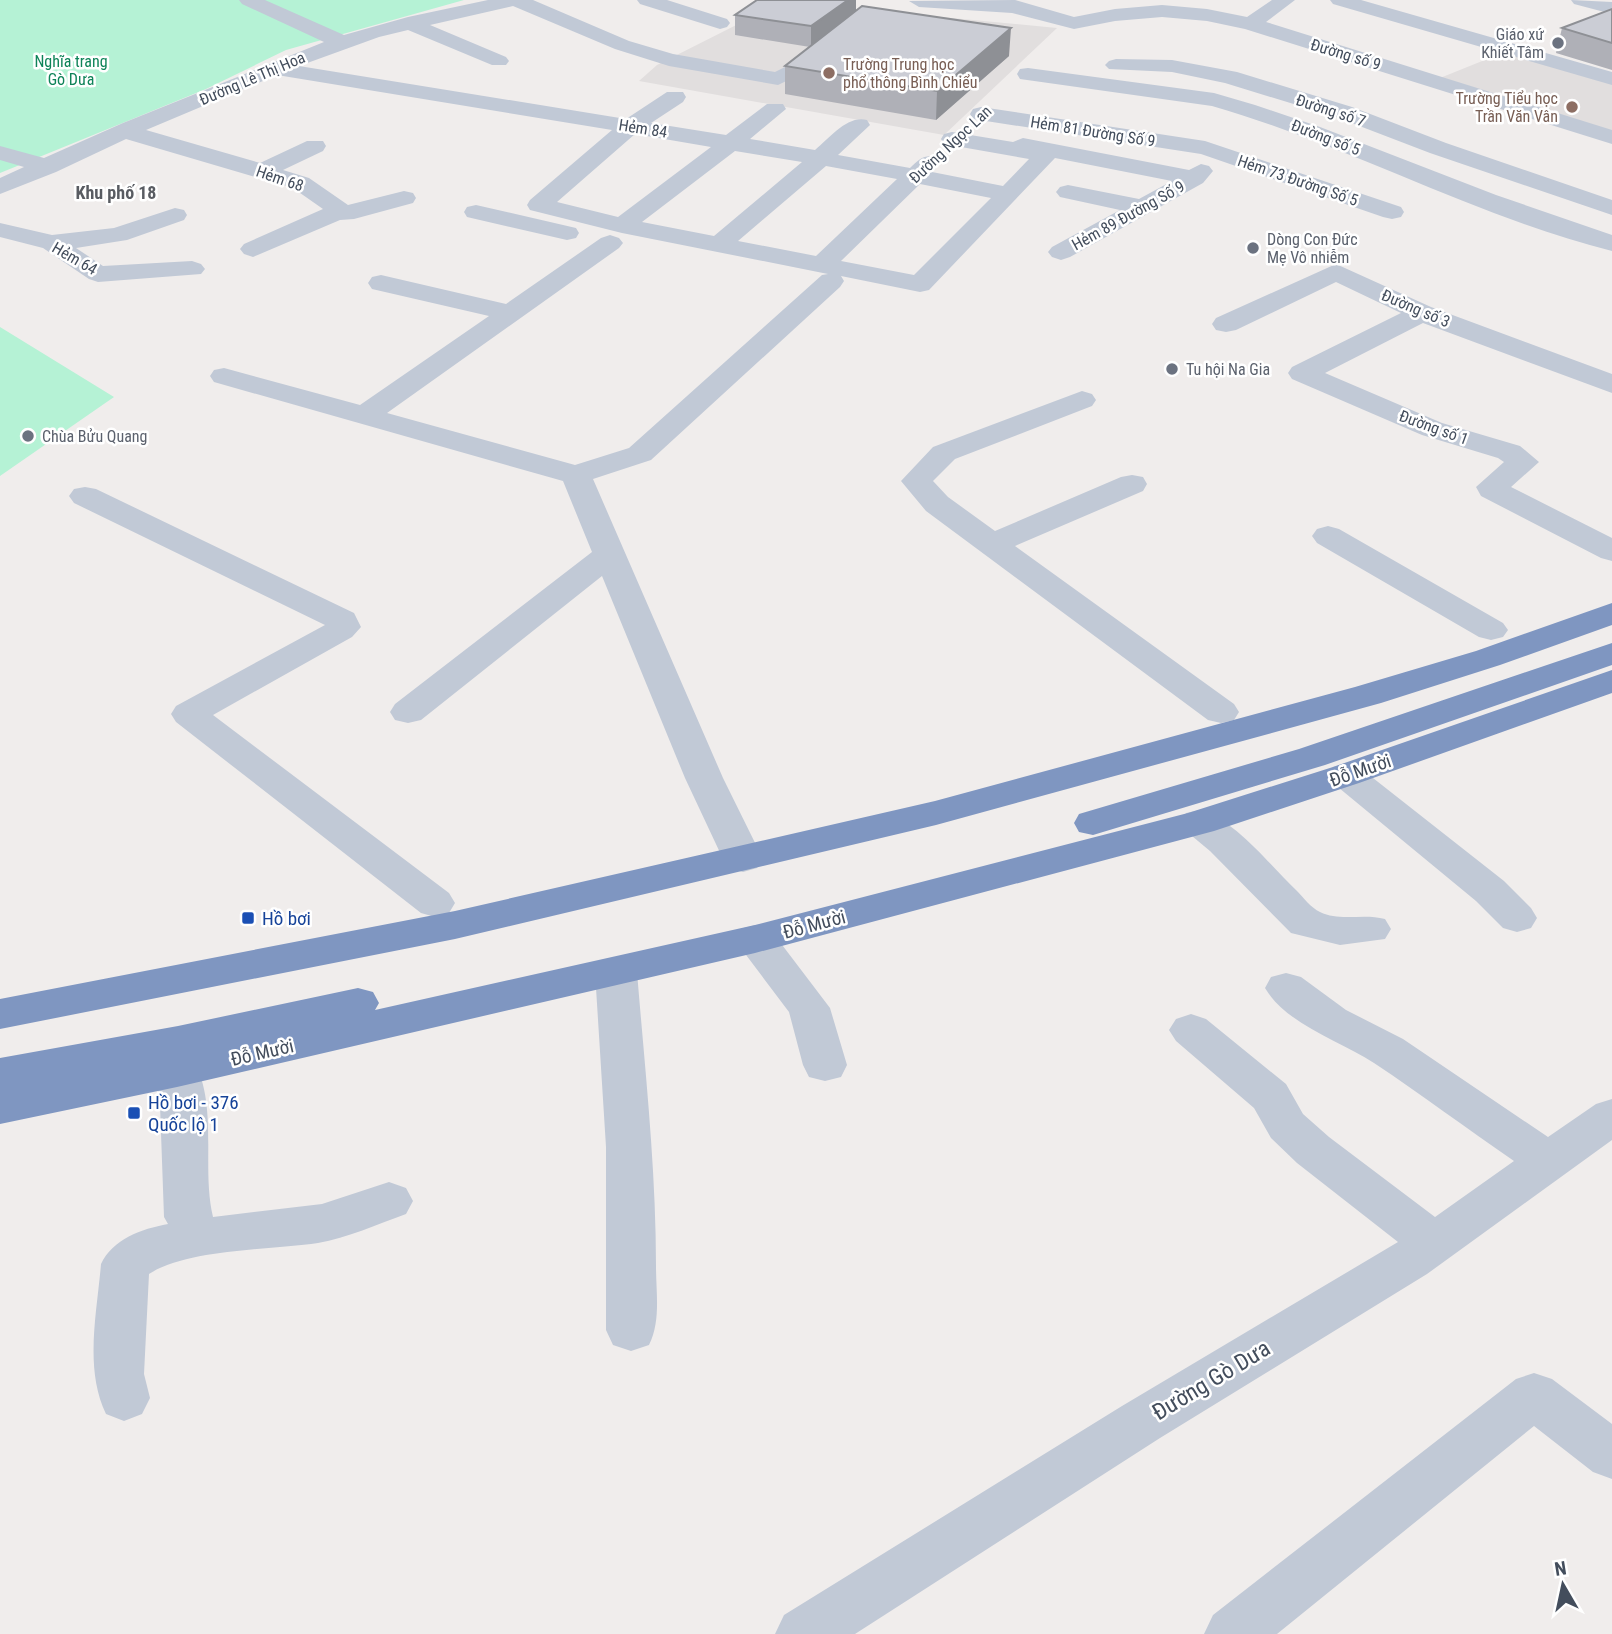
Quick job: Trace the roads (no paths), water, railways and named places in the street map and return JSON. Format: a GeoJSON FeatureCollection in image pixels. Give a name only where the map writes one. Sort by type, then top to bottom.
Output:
{"type":"FeatureCollection","features":[{"type":"Feature","properties":{"kind":"highway"},"geometry":{"type":"LineString","coordinates":[[0,1014],[455,925],[1265,701],[1612,591]]}},
{"type":"Feature","properties":{"kind":"highway"},"geometry":{"type":"LineString","coordinates":[[0,990],[158,961],[435,903],[936,813],[1368,695],[1488,659],[1612,613]]}},
{"type":"Feature","properties":{"kind":"highway","name":"Đỗ Mười"},"geometry":{"type":"LineString","coordinates":[[0,1075],[178,1042],[615,946],[974,855],[1181,798],[1312,757],[1612,653]]}},
{"type":"Feature","properties":{"kind":"highway","name":"Đỗ Mười"},"geometry":{"type":"LineString","coordinates":[[0,1107],[177,1071],[755,939],[1200,822],[1346,775],[1612,681]]}},
{"type":"Feature","properties":{"kind":"street"},"geometry":{"type":"LineString","coordinates":[[249,0],[342,42]]}},
{"type":"Feature","properties":{"kind":"street"},"geometry":{"type":"LineString","coordinates":[[515,0],[622,45],[669,60],[778,79],[804,65]]}},
{"type":"Feature","properties":{"kind":"street","name":"Đường Lê Thị Hoa"},"geometry":{"type":"LineString","coordinates":[[0,187],[125,131],[342,42],[408,23],[515,0]]}},
{"type":"Feature","properties":{"kind":"street"},"geometry":{"type":"LineString","coordinates":[[647,0],[720,23]]}},
{"type":"Feature","properties":{"kind":"street"},"geometry":{"type":"LineString","coordinates":[[1250,24],[1285,0]]}},
{"type":"Feature","properties":{"kind":"street"},"geometry":{"type":"LineString","coordinates":[[1340,0],[1612,79]]}},
{"type":"Feature","properties":{"kind":"street"},"geometry":{"type":"LineString","coordinates":[[1581,0],[1612,8]]}},
{"type":"Feature","properties":{"kind":"street"},"geometry":{"type":"LineString","coordinates":[[919,1],[1008,4],[1074,23]]}},
{"type":"Feature","properties":{"kind":"street","name":"Đường số 9"},"geometry":{"type":"LineString","coordinates":[[1074,23],[1115,15],[1163,11],[1208,15],[1250,24],[1612,137]]}},
{"type":"Feature","properties":{"kind":"street"},"geometry":{"type":"LineString","coordinates":[[408,23],[499,61]]}},
{"type":"Feature","properties":{"kind":"street","name":"Đường Ngọc Lan"},"geometry":{"type":"LineString","coordinates":[[576,475],[640,454],[827,272],[914,176],[1043,58],[1074,23]]}},
{"type":"Feature","properties":{"kind":"street","name":"Đường số 5"},"geometry":{"type":"LineString","coordinates":[[1043,58],[1243,108],[1317,133],[1473,195],[1612,243]]}},
{"type":"Feature","properties":{"kind":"street","name":"Đường số 7"},"geometry":{"type":"LineString","coordinates":[[1043,58],[1202,70],[1344,113],[1612,208]]}},
{"type":"Feature","properties":{"kind":"street","name":"Hẻm 84"},"geometry":{"type":"LineString","coordinates":[[276,68],[470,103],[731,142],[1008,194]]}},
{"type":"Feature","properties":{"kind":"street"},"geometry":{"type":"LineString","coordinates":[[675,97],[631,126],[539,205],[622,226],[720,243],[827,272],[920,284],[1044,156],[956,136]]}},
{"type":"Feature","properties":{"kind":"street"},"geometry":{"type":"LineString","coordinates":[[1211,150],[1214,100]]}},
{"type":"Feature","properties":{"kind":"street"},"geometry":{"type":"LineString","coordinates":[[622,226],[775,109]]}},
{"type":"Feature","properties":{"kind":"street","name":"Hẻm 81 Đường Số 9"},"geometry":{"type":"LineString","coordinates":[[981,114],[1211,150]]}},
{"type":"Feature","properties":{"kind":"street"},"geometry":{"type":"LineString","coordinates":[[720,243],[859,125]]}},
{"type":"Feature","properties":{"kind":"street","name":"Hẻm 68"},"geometry":{"type":"LineString","coordinates":[[125,131],[301,183],[336,206],[336,212]]}},
{"type":"Feature","properties":{"kind":"street"},"geometry":{"type":"LineString","coordinates":[[956,136],[1195,178]]}},
{"type":"Feature","properties":{"kind":"street"},"geometry":{"type":"LineString","coordinates":[[263,171],[315,146]]}},
{"type":"Feature","properties":{"kind":"street","name":"Hẻm 89 Đường Số 9"},"geometry":{"type":"LineString","coordinates":[[1061,252],[1195,178],[1211,150]]}},
{"type":"Feature","properties":{"kind":"street","name":"Hẻm 73 Đường Số 5"},"geometry":{"type":"LineString","coordinates":[[1211,150],[1392,212]]}},
{"type":"Feature","properties":{"kind":"street"},"geometry":{"type":"LineString","coordinates":[[0,153],[48,167]]}},
{"type":"Feature","properties":{"kind":"street"},"geometry":{"type":"LineString","coordinates":[[1068,192],[1143,207]]}},
{"type":"Feature","properties":{"kind":"street"},"geometry":{"type":"LineString","coordinates":[[253,248],[336,212],[354,212],[404,198]]}},
{"type":"Feature","properties":{"kind":"street"},"geometry":{"type":"LineString","coordinates":[[364,416],[508,312],[610,243],[475,212]]}},
{"type":"Feature","properties":{"kind":"street"},"geometry":{"type":"LineString","coordinates":[[52,243],[118,235],[175,215]]}},
{"type":"Feature","properties":{"kind":"street","name":"Hẻm 64"},"geometry":{"type":"LineString","coordinates":[[0,230],[52,243],[98,274],[192,269]]}},
{"type":"Feature","properties":{"kind":"street","name":"Đường số 3"},"geometry":{"type":"LineString","coordinates":[[1226,324],[1333,272],[1422,313],[1612,384]]}},
{"type":"Feature","properties":{"kind":"street"},"geometry":{"type":"LineString","coordinates":[[381,282],[508,312]]}},
{"type":"Feature","properties":{"kind":"street","name":"Đường số 1"},"geometry":{"type":"LineString","coordinates":[[1422,313],[1302,373],[1432,429],[1509,452],[1520,458],[1524,462],[1520,467],[1491,487],[1492,489],[1612,551]]}},
{"type":"Feature","properties":{"kind":"street"},"geometry":{"type":"LineString","coordinates":[[224,376],[576,475],[704,778],[738,848]]}},
{"type":"Feature","properties":{"kind":"street"},"geometry":{"type":"LineString","coordinates":[[1082,400],[944,453],[916,481],[937,504],[1222,712]]}},
{"type":"Feature","properties":{"kind":"street"},"geometry":{"type":"LineString","coordinates":[[992,544],[1132,484]]}},
{"type":"Feature","properties":{"kind":"street"},"geometry":{"type":"LineString","coordinates":[[85,496],[342,620],[344,627],[340,630],[189,714],[435,903]]}},
{"type":"Feature","properties":{"kind":"street"},"geometry":{"type":"LineString","coordinates":[[1328,536],[1491,630]]}},
{"type":"Feature","properties":{"kind":"street"},"geometry":{"type":"LineString","coordinates":[[408,712],[610,554]]}},
{"type":"Feature","properties":{"kind":"street"},"geometry":{"type":"LineString","coordinates":[[1346,775],[1490,891],[1517,918]]}},
{"type":"Feature","properties":{"kind":"street"},"geometry":{"type":"LineString","coordinates":[[1200,822],[1224,842],[1305,923],[1340,931],[1370,929]]}},
{"type":"Feature","properties":{"kind":"street"},"geometry":{"type":"LineString","coordinates":[[755,939],[809,1008],[825,1065]]}},
{"type":"Feature","properties":{"kind":"street"},"geometry":{"type":"LineString","coordinates":[[616,972],[629,1147],[631,1329]]}},
{"type":"Feature","properties":{"kind":"street"},"geometry":{"type":"LineString","coordinates":[[1286,988],[1331,1021],[1387,1050],[1548,1161]]}},
{"type":"Feature","properties":{"kind":"street"},"geometry":{"type":"LineString","coordinates":[[1191,1030],[1269,1096],[1287,1126],[1313,1150],[1434,1243]]}},
{"type":"Feature","properties":{"kind":"street"},"geometry":{"type":"LineString","coordinates":[[177,1071],[183,1105],[188,1217],[200,1238]]}},
{"type":"Feature","properties":{"kind":"street","name":"Đường Gò Dưa"},"geometry":{"type":"LineString","coordinates":[[804,1634],[1141,1422],[1398,1268],[1612,1116]]}},
{"type":"Feature","properties":{"kind":"street"},"geometry":{"type":"LineString","coordinates":[[124,1398],[118,1374],[125,1264],[152,1247],[200,1238],[322,1223],[389,1201]]}},
{"type":"Feature","properties":{"kind":"street"},"geometry":{"type":"LineString","coordinates":[[1233,1634],[1534,1395],[1612,1455]]}},
{"type":"Feature","properties":{"kind":"place","name":"Giáo xứ Khiết Tâm"},"geometry":{"type":"Point","coordinates":[1558,43]}},
{"type":"Feature","properties":{"kind":"place","name":"Trường Trung học phổ thông Bình Chiểu"},"geometry":{"type":"Point","coordinates":[829,73]}},
{"type":"Feature","properties":{"kind":"place","name":"Trường Tiểu học Trần Văn Vân"},"geometry":{"type":"Point","coordinates":[1572,107]}},
{"type":"Feature","properties":{"kind":"place","name":"Dòng Con Đức Mẹ Vô nhiễm"},"geometry":{"type":"Point","coordinates":[1253,248]}},
{"type":"Feature","properties":{"kind":"place","name":"Tu hội Na Gia"},"geometry":{"type":"Point","coordinates":[1172,369]}},
{"type":"Feature","properties":{"kind":"place","name":"Chùa Bửu Quang"},"geometry":{"type":"Point","coordinates":[28,436]}},
{"type":"Feature","properties":{"kind":"place","name":"Hồ bơi"},"geometry":{"type":"Point","coordinates":[248,918]}},
{"type":"Feature","properties":{"kind":"place","name":"Hồ bơi - 376 Quốc lộ 1"},"geometry":{"type":"Point","coordinates":[134,1113]}},
{"type":"Feature","properties":{"kind":"district","name":"Khu phố 18"},"geometry":{"type":"Point","coordinates":[116,193]}},
{"type":"Feature","properties":{"kind":"park label","name":"Nghĩa trang Gò Dưa"},"geometry":{"type":"Point","coordinates":[71,70]}}]}
